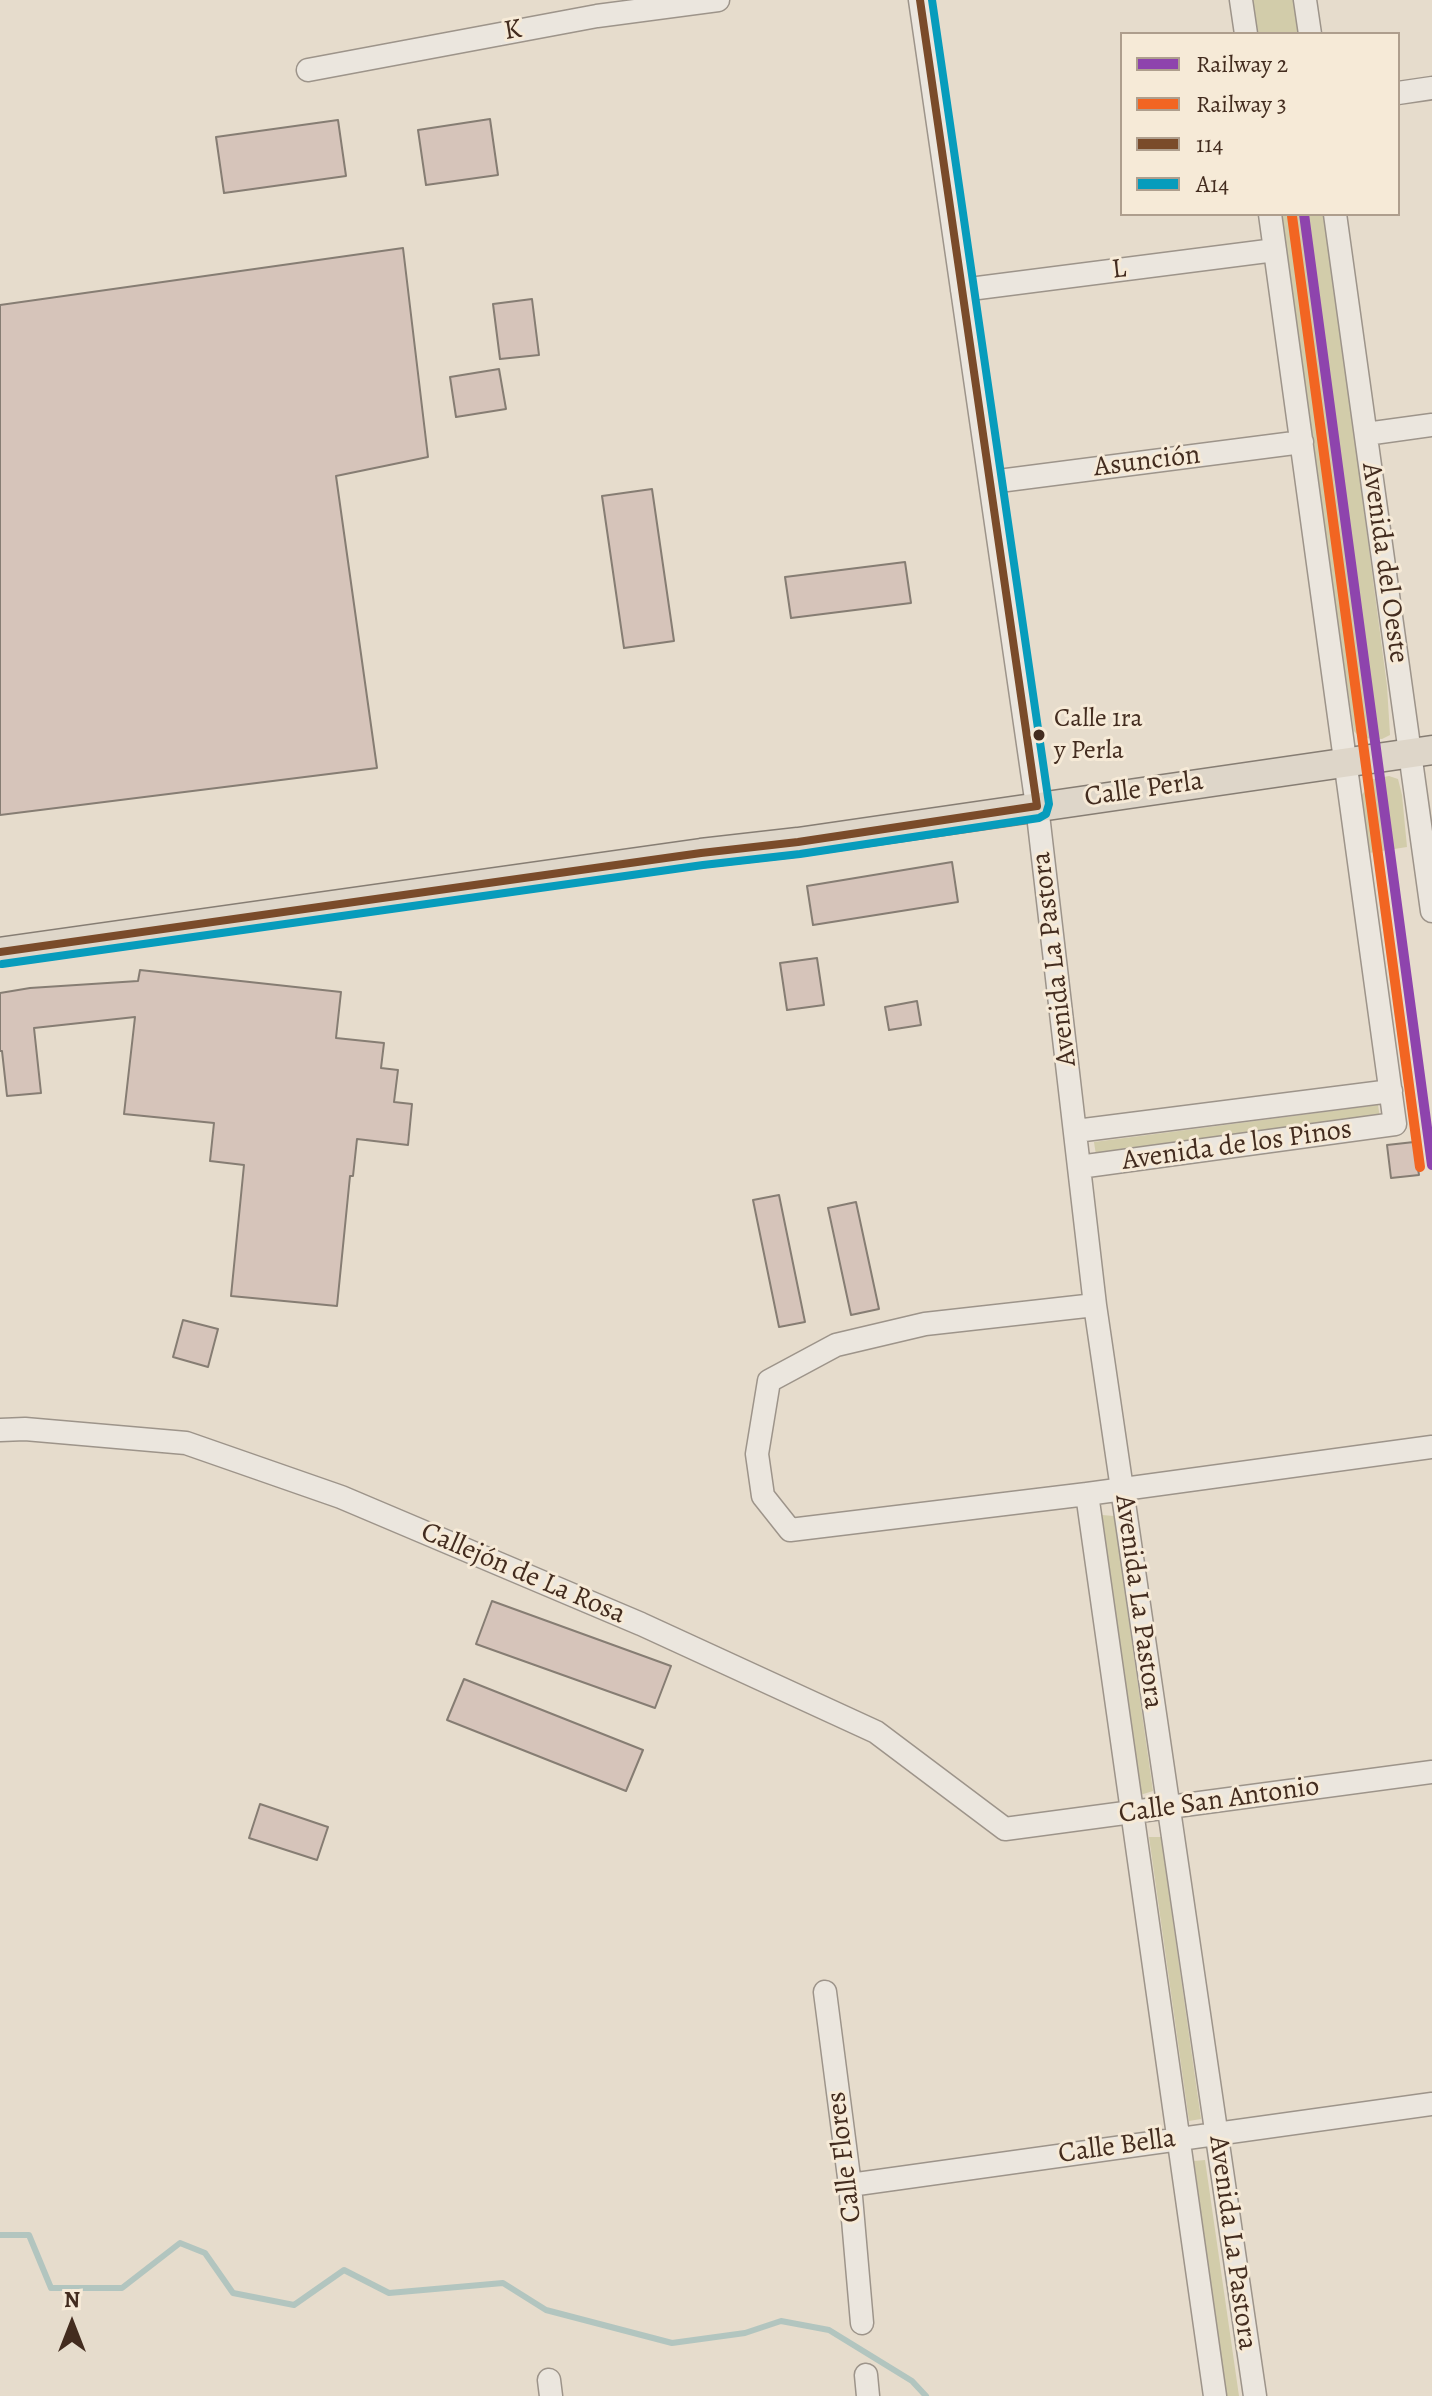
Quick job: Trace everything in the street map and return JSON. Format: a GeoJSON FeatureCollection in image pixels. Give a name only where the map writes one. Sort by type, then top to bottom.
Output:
{"type":"FeatureCollection","features":[{"type":"Feature","properties":{"kind":"main road","name":"Calle Perla"},"geometry":{"type":"LineString","coordinates":[[0,952],[1421,752]]}},
{"type":"Feature","properties":{"kind":"street","name":"K"},"geometry":{"type":"LineString","coordinates":[[308,70],[596,8],[718,0]]}},
{"type":"Feature","properties":{"kind":"street","name":"Avenida La Pastora"},"geometry":{"type":"LineString","coordinates":[[920,0],[1037,806],[1095,1305],[1255,2396]]}},
{"type":"Feature","properties":{"kind":"street"},"geometry":{"type":"LineString","coordinates":[[1241,0],[1246,32]]}},
{"type":"Feature","properties":{"kind":"street"},"geometry":{"type":"LineString","coordinates":[[1305,0],[1310,32]]}},
{"type":"Feature","properties":{"kind":"street"},"geometry":{"type":"LineString","coordinates":[[1400,93],[1432,88]]}},
{"type":"Feature","properties":{"kind":"street"},"geometry":{"type":"LineString","coordinates":[[1270,216],[1391,1091]]}},
{"type":"Feature","properties":{"kind":"street","name":"Avenida del Oeste"},"geometry":{"type":"LineString","coordinates":[[1335,216],[1366,434],[1421,752],[1432,911]]}},
{"type":"Feature","properties":{"kind":"street","name":"L"},"geometry":{"type":"LineString","coordinates":[[962,290],[1275,250]]}},
{"type":"Feature","properties":{"kind":"street"},"geometry":{"type":"LineString","coordinates":[[1366,434],[1432,425]]}},
{"type":"Feature","properties":{"kind":"street","name":"Asunción"},"geometry":{"type":"LineString","coordinates":[[991,482],[1302,442]]}},
{"type":"Feature","properties":{"kind":"street","name":"Avenida de los Pinos"},"geometry":{"type":"LineString","coordinates":[[1076,1131],[1391,1091],[1395,1124],[1079,1167]]}},
{"type":"Feature","properties":{"kind":"street"},"geometry":{"type":"LineString","coordinates":[[1095,1305],[925,1324],[836,1345],[769,1381],[757,1454],[763,1496],[790,1530],[1432,1447]]}},
{"type":"Feature","properties":{"kind":"street","name":"Callejón de La Rosa"},"geometry":{"type":"LineString","coordinates":[[0,1430],[25,1429],[186,1443],[341,1497],[641,1624],[876,1732],[1005,1829]]}},
{"type":"Feature","properties":{"kind":"street","name":"Avenida La Pastora"},"geometry":{"type":"LineString","coordinates":[[1087,1494],[1215,2396]]}},
{"type":"Feature","properties":{"kind":"street","name":"Calle San Antonio"},"geometry":{"type":"LineString","coordinates":[[1005,1829],[1432,1772]]}},
{"type":"Feature","properties":{"kind":"street","name":"Calle Flores"},"geometry":{"type":"LineString","coordinates":[[825,1992],[850,2185],[862,2323]]}},
{"type":"Feature","properties":{"kind":"street","name":"Calle Bella"},"geometry":{"type":"LineString","coordinates":[[850,2185],[1432,2104]]}},
{"type":"Feature","properties":{"kind":"shaded area"},"geometry":{"type":"Polygon","coordinates":[[[1243,0],[1296,0],[1300,32],[1248,32],[1243,0]]]}},
{"type":"Feature","properties":{"kind":"shaded area"},"geometry":{"type":"Polygon","coordinates":[[[1275,216],[1325,216],[1387,686],[1390,735],[1382,739],[1360,738],[1354,731],[1275,216]]]}},
{"type":"Feature","properties":{"kind":"shaded area"},"geometry":{"type":"Polygon","coordinates":[[[1389,776],[1398,779],[1407,847],[1369,853],[1362,795],[1373,779],[1389,776]]]}},
{"type":"Feature","properties":{"kind":"shaded area"},"geometry":{"type":"Polygon","coordinates":[[[1378,1105],[1380,1118],[1096,1155],[1094,1142],[1378,1105]]]}},
{"type":"Feature","properties":{"kind":"shaded area"},"geometry":{"type":"Polygon","coordinates":[[[1102,1515],[1114,1516],[1153,1791],[1140,1795],[1102,1515]]]}},
{"type":"Feature","properties":{"kind":"shaded area"},"geometry":{"type":"Polygon","coordinates":[[[1149,1837],[1161,1837],[1201,2119],[1189,2121],[1149,1837]]]}},
{"type":"Feature","properties":{"kind":"shaded area"},"geometry":{"type":"Polygon","coordinates":[[[1205,2160],[1239,2396],[1226,2396],[1194,2161],[1205,2160]]]}},
{"type":"Feature","properties":{"kind":"building"},"geometry":{"type":"Polygon","coordinates":[[[490,119],[498,175],[426,185],[418,130],[490,119]]]}},
{"type":"Feature","properties":{"kind":"building"},"geometry":{"type":"Polygon","coordinates":[[[338,120],[346,176],[224,193],[216,137],[338,120]]]}},
{"type":"Feature","properties":{"kind":"building"},"geometry":{"type":"Polygon","coordinates":[[[403,248],[428,457],[336,476],[377,768],[0,815],[0,305],[403,248]]]}},
{"type":"Feature","properties":{"kind":"building"},"geometry":{"type":"Polygon","coordinates":[[[532,299],[539,355],[500,359],[493,304],[532,299]]]}},
{"type":"Feature","properties":{"kind":"building"},"geometry":{"type":"Polygon","coordinates":[[[499,369],[506,409],[456,417],[450,377],[499,369]]]}},
{"type":"Feature","properties":{"kind":"building"},"geometry":{"type":"Polygon","coordinates":[[[652,489],[674,641],[624,648],[602,496],[652,489]]]}},
{"type":"Feature","properties":{"kind":"building"},"geometry":{"type":"Polygon","coordinates":[[[905,562],[911,603],[791,618],[785,577],[905,562]]]}},
{"type":"Feature","properties":{"kind":"building"},"geometry":{"type":"Polygon","coordinates":[[[952,862],[958,902],[813,925],[807,886],[952,862]]]}},
{"type":"Feature","properties":{"kind":"building"},"geometry":{"type":"Polygon","coordinates":[[[817,958],[824,1005],[787,1010],[780,963],[817,958]]]}},
{"type":"Feature","properties":{"kind":"building"},"geometry":{"type":"Polygon","coordinates":[[[140,970],[341,992],[336,1038],[384,1043],[381,1068],[398,1070],[394,1102],[412,1104],[408,1145],[357,1139],[353,1176],[350,1176],[337,1306],[231,1296],[244,1165],[210,1161],[214,1123],[124,1114],[135,1017],[34,1028],[41,1093],[7,1096],[0,1051],[0,993],[138,981],[140,970]]]}},
{"type":"Feature","properties":{"kind":"building"},"geometry":{"type":"Polygon","coordinates":[[[917,1001],[921,1025],[889,1030],[885,1007],[917,1001]]]}},
{"type":"Feature","properties":{"kind":"building"},"geometry":{"type":"Polygon","coordinates":[[[1414,1142],[1419,1175],[1391,1178],[1387,1145],[1414,1142]]]}},
{"type":"Feature","properties":{"kind":"building"},"geometry":{"type":"Polygon","coordinates":[[[779,1195],[805,1322],[779,1327],[753,1200],[779,1195]]]}},
{"type":"Feature","properties":{"kind":"building"},"geometry":{"type":"Polygon","coordinates":[[[856,1202],[879,1309],[851,1315],[828,1208],[856,1202]]]}},
{"type":"Feature","properties":{"kind":"building"},"geometry":{"type":"Polygon","coordinates":[[[183,1320],[218,1329],[208,1367],[173,1357],[183,1320]]]}},
{"type":"Feature","properties":{"kind":"building"},"geometry":{"type":"Polygon","coordinates":[[[492,1601],[671,1666],[655,1708],[476,1644],[492,1601]]]}},
{"type":"Feature","properties":{"kind":"building"},"geometry":{"type":"Polygon","coordinates":[[[464,1679],[643,1750],[626,1791],[447,1720],[464,1679]]]}},
{"type":"Feature","properties":{"kind":"building"},"geometry":{"type":"Polygon","coordinates":[[[260,1804],[328,1827],[317,1860],[249,1838],[260,1804]]]}},
{"type":"Feature","properties":{"kind":"waterway"},"geometry":{"type":"LineString","coordinates":[[0,2235],[29,2235],[51,2288],[122,2288],[180,2243],[205,2253],[233,2293],[294,2305],[344,2270],[389,2293],[503,2283],[546,2310],[672,2343],[745,2333],[781,2321],[829,2330],[912,2381],[926,2396]]}},
{"type":"Feature","properties":{"kind":"rail line","name":"3"},"geometry":{"type":"LineString","coordinates":[[1292,216],[1420,1167]]}},
{"type":"Feature","properties":{"kind":"rail line","name":"2"},"geometry":{"type":"LineString","coordinates":[[1304,216],[1432,1165]]}},
{"type":"Feature","properties":{"kind":"transit line","name":"114"},"geometry":{"type":"LineString","coordinates":[[920,0],[1037,806]]}},
{"type":"Feature","properties":{"kind":"transit line","name":"A14"},"geometry":{"type":"LineString","coordinates":[[2,964],[800,854],[1039,818],[1046,814],[1049,804],[932,0]]}},
{"type":"Feature","properties":{"kind":"transit line","name":"114"},"geometry":{"type":"LineString","coordinates":[[0,952],[1037,806]]}},
{"type":"Feature","properties":{"kind":"place","name":"Calle 1ra y Perla"},"geometry":{"type":"Point","coordinates":[1039,735]}}]}
